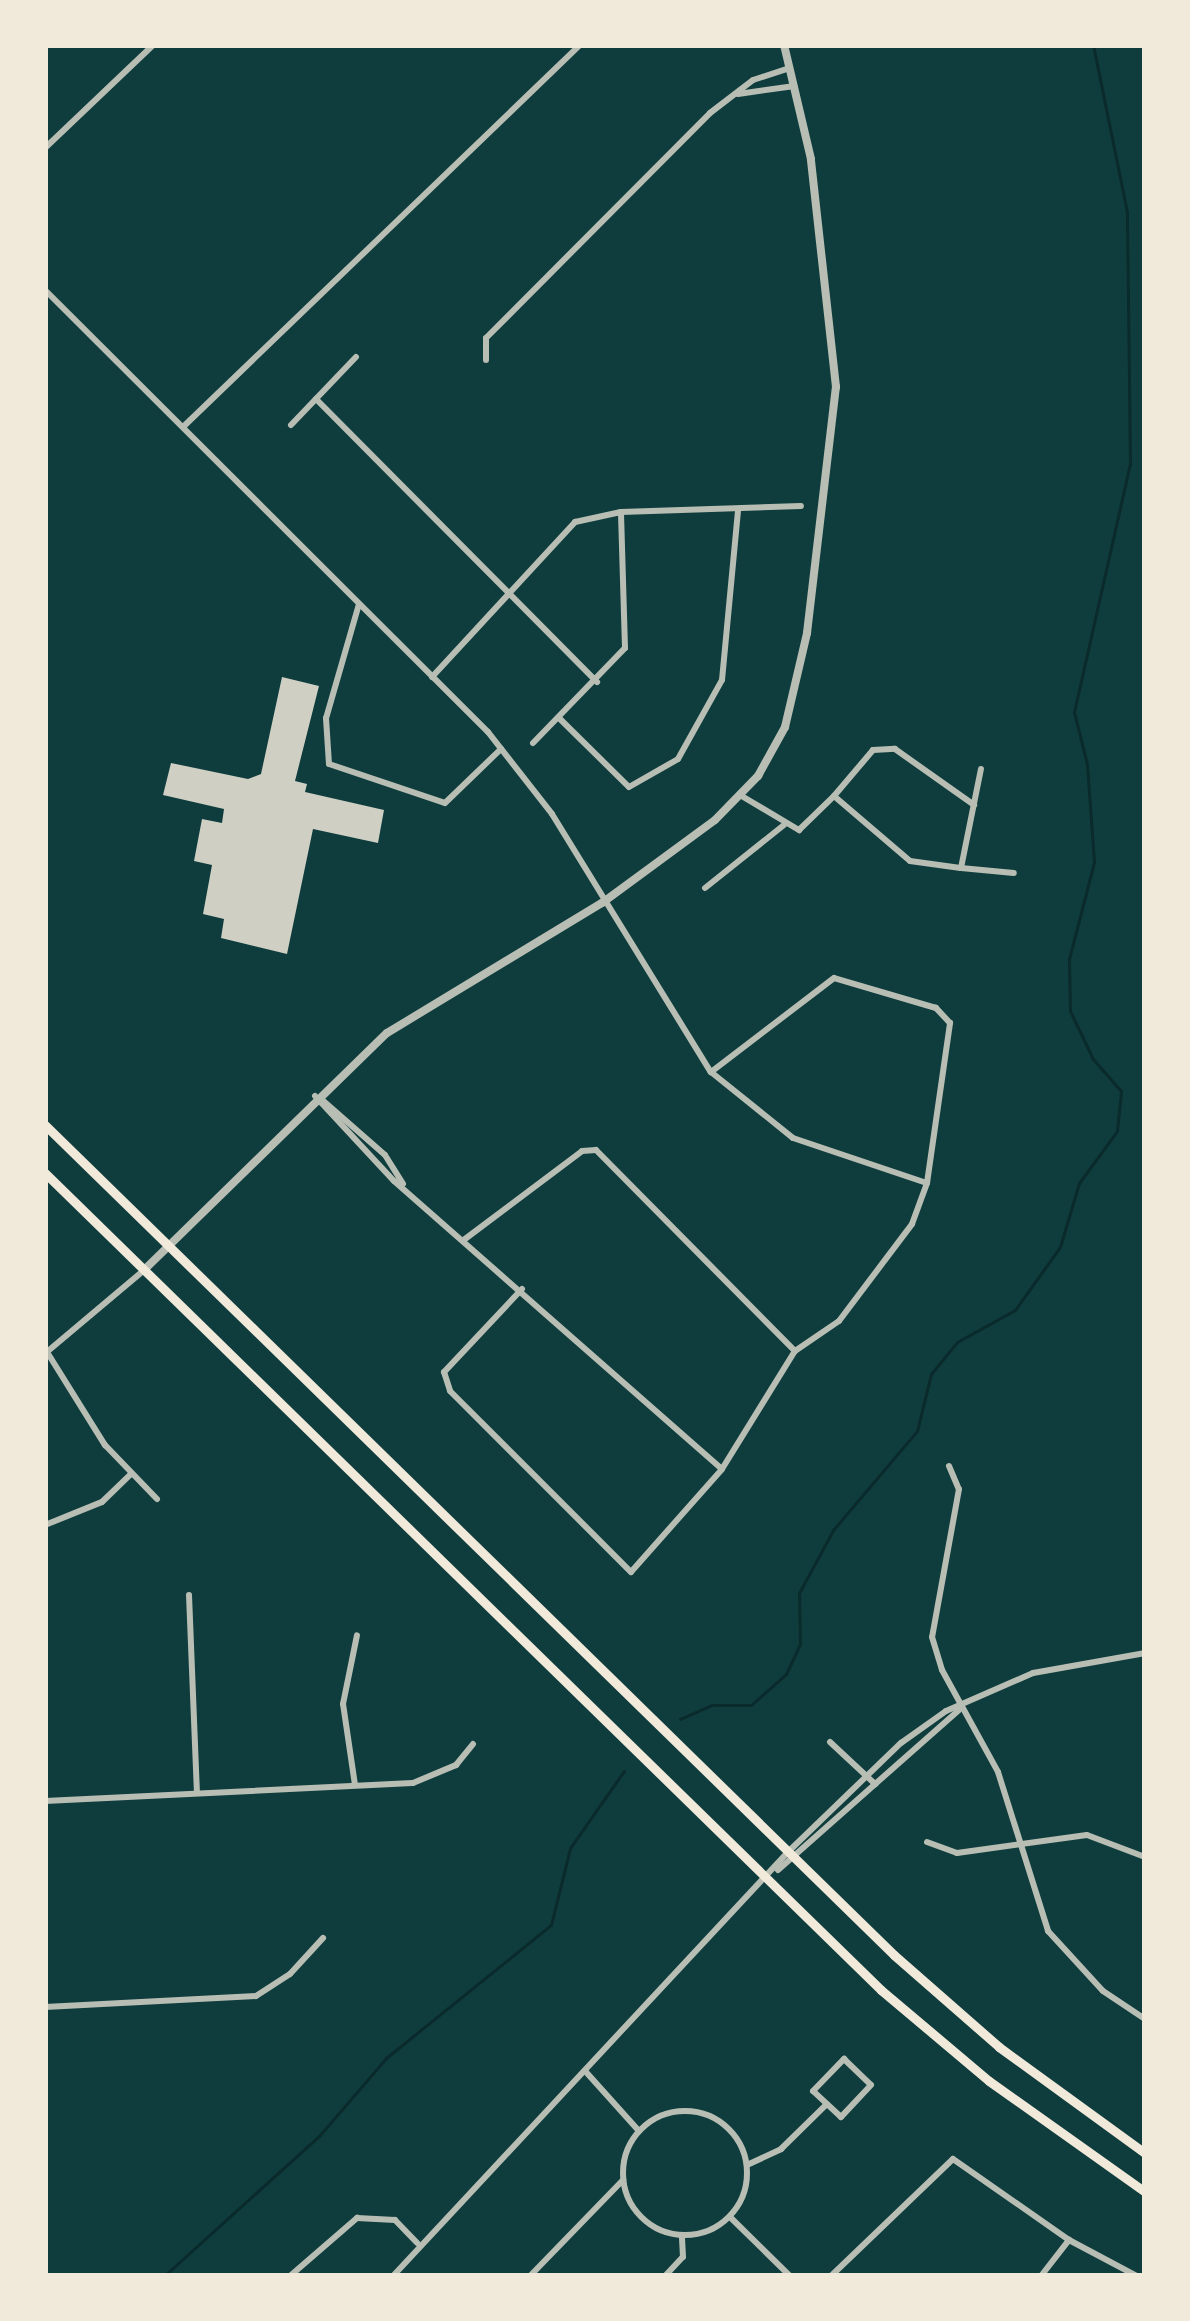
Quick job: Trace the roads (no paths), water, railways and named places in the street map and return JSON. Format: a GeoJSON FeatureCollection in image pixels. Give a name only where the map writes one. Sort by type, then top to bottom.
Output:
{"type":"FeatureCollection","features":[{"type":"Feature","properties":{"kind":"highway"},"geometry":{"type":"LineString","coordinates":[[45,1125],[946,2003],[1145,2152]]}},
{"type":"Feature","properties":{"kind":"highway"},"geometry":{"type":"LineString","coordinates":[[45,1173],[766,1881],[949,2049],[1145,2192]]}},
{"type":"Feature","properties":{"kind":"street"},"geometry":{"type":"LineString","coordinates":[[45,148],[153,45]]}},
{"type":"Feature","properties":{"kind":"street"},"geometry":{"type":"LineString","coordinates":[[183,427],[580,45]]}},
{"type":"Feature","properties":{"kind":"street"},"geometry":{"type":"LineString","coordinates":[[157,1498],[131,1474],[46,1353],[144,1270],[315,1096],[430,1000],[602,903],[740,795],[785,727],[802,656],[836,387],[811,159],[784,45]]}},
{"type":"Feature","properties":{"kind":"street"},"geometry":{"type":"LineString","coordinates":[[486,360],[486,338],[735,94],[790,68]]}},
{"type":"Feature","properties":{"kind":"street"},"geometry":{"type":"LineString","coordinates":[[735,94],[794,86]]}},
{"type":"Feature","properties":{"kind":"street"},"geometry":{"type":"LineString","coordinates":[[45,290],[501,749],[552,814],[602,903],[712,1072],[794,1138],[927,1183]]}},
{"type":"Feature","properties":{"kind":"street"},"geometry":{"type":"LineString","coordinates":[[292,425],[356,357]]}},
{"type":"Feature","properties":{"kind":"street"},"geometry":{"type":"LineString","coordinates":[[316,399],[597,682]]}},
{"type":"Feature","properties":{"kind":"street"},"geometry":{"type":"LineString","coordinates":[[432,676],[575,522],[621,512],[801,506]]}},
{"type":"Feature","properties":{"kind":"street"},"geometry":{"type":"LineString","coordinates":[[559,718],[629,787],[678,758],[722,680],[738,511]]}},
{"type":"Feature","properties":{"kind":"street"},"geometry":{"type":"LineString","coordinates":[[533,743],[625,648],[621,512]]}},
{"type":"Feature","properties":{"kind":"street"},"geometry":{"type":"LineString","coordinates":[[359,604],[326,718],[328,764],[446,803],[501,749]]}},
{"type":"Feature","properties":{"kind":"street"},"geometry":{"type":"LineString","coordinates":[[740,795],[799,830],[874,750],[895,749],[974,805]]}},
{"type":"Feature","properties":{"kind":"street"},"geometry":{"type":"LineString","coordinates":[[961,868],[981,769]]}},
{"type":"Feature","properties":{"kind":"street"},"geometry":{"type":"LineString","coordinates":[[834,796],[910,861],[1014,874]]}},
{"type":"Feature","properties":{"kind":"street"},"geometry":{"type":"LineString","coordinates":[[705,888],[784,825]]}},
{"type":"Feature","properties":{"kind":"street"},"geometry":{"type":"LineString","coordinates":[[522,1289],[444,1372],[450,1391],[631,1572],[722,1469],[795,1352],[867,1288],[912,1224],[927,1183],[950,1023],[936,1008],[834,978],[712,1072]]}},
{"type":"Feature","properties":{"kind":"street"},"geometry":{"type":"LineString","coordinates":[[315,1096],[320,1109],[722,1469]]}},
{"type":"Feature","properties":{"kind":"street"},"geometry":{"type":"LineString","coordinates":[[465,1239],[582,1151],[596,1150],[795,1352]]}},
{"type":"Feature","properties":{"kind":"street"},"geometry":{"type":"LineString","coordinates":[[949,1466],[959,1489],[932,1637],[961,1707],[998,1772],[1057,1942],[1103,1991],[1145,2019]]}},
{"type":"Feature","properties":{"kind":"street"},"geometry":{"type":"LineString","coordinates":[[45,1525],[102,1502],[131,1474]]}},
{"type":"Feature","properties":{"kind":"street"},"geometry":{"type":"LineString","coordinates":[[189,1594],[197,1792]]}},
{"type":"Feature","properties":{"kind":"street"},"geometry":{"type":"LineString","coordinates":[[355,1785],[343,1704],[357,1635]]}},
{"type":"Feature","properties":{"kind":"street"},"geometry":{"type":"LineString","coordinates":[[793,1856],[902,1742],[961,1707],[1033,1673],[1145,1653]]}},
{"type":"Feature","properties":{"kind":"street"},"geometry":{"type":"LineString","coordinates":[[393,2276],[417,2243],[766,1881],[961,1707]]}},
{"type":"Feature","properties":{"kind":"street"},"geometry":{"type":"LineString","coordinates":[[830,1742],[875,1784]]}},
{"type":"Feature","properties":{"kind":"street"},"geometry":{"type":"LineString","coordinates":[[45,1801],[355,1785],[440,1775],[473,1744]]}},
{"type":"Feature","properties":{"kind":"street"},"geometry":{"type":"LineString","coordinates":[[927,1842],[957,1853],[1022,1849],[1087,1835],[1145,1857]]}},
{"type":"Feature","properties":{"kind":"street"},"geometry":{"type":"LineString","coordinates":[[45,2008],[256,1996],[290,1975],[323,1938]]}},
{"type":"Feature","properties":{"kind":"street"},"geometry":{"type":"LineString","coordinates":[[844,2059],[871,2085],[841,2116],[827,2104],[813,2091],[844,2059]]}},
{"type":"Feature","properties":{"kind":"street"},"geometry":{"type":"LineString","coordinates":[[586,2072],[638,2131]]}},
{"type":"Feature","properties":{"kind":"street"},"geometry":{"type":"LineString","coordinates":[[747,2165],[782,2149],[827,2104]]}},
{"type":"Feature","properties":{"kind":"street"},"geometry":{"type":"LineString","coordinates":[[530,2276],[623,2180],[638,2131],[680,2110],[705,2114],[735,2135],[747,2165],[745,2191],[730,2217],[682,2235],[646,2223],[623,2180]]}},
{"type":"Feature","properties":{"kind":"street"},"geometry":{"type":"LineString","coordinates":[[830,2276],[953,2159],[1069,2240],[1137,2276]]}},
{"type":"Feature","properties":{"kind":"street"},"geometry":{"type":"LineString","coordinates":[[730,2217],[790,2276]]}},
{"type":"Feature","properties":{"kind":"street"},"geometry":{"type":"LineString","coordinates":[[290,2276],[357,2218],[395,2220],[417,2243]]}},
{"type":"Feature","properties":{"kind":"street"},"geometry":{"type":"LineString","coordinates":[[665,2276],[683,2257],[682,2235]]}},
{"type":"Feature","properties":{"kind":"street"},"geometry":{"type":"LineString","coordinates":[[1041,2276],[1069,2240]]}},
{"type":"Feature","properties":{"kind":"waterway"},"geometry":{"type":"LineString","coordinates":[[680,1719],[712,1705],[751,1705],[786,1674],[800,1644],[799,1593],[833,1530],[917,1431],[931,1374],[957,1342],[1015,1310],[1060,1247],[1079,1183],[1117,1131],[1121,1091],[1093,1059],[1070,1011],[1069,959],[1094,862],[1087,764],[1074,712],[1130,464],[1127,212],[1093,45]]}},
{"type":"Feature","properties":{"kind":"waterway"},"geometry":{"type":"LineString","coordinates":[[164,2276],[319,2136],[386,2058],[551,1925],[570,1848],[624,1771]]}}]}
